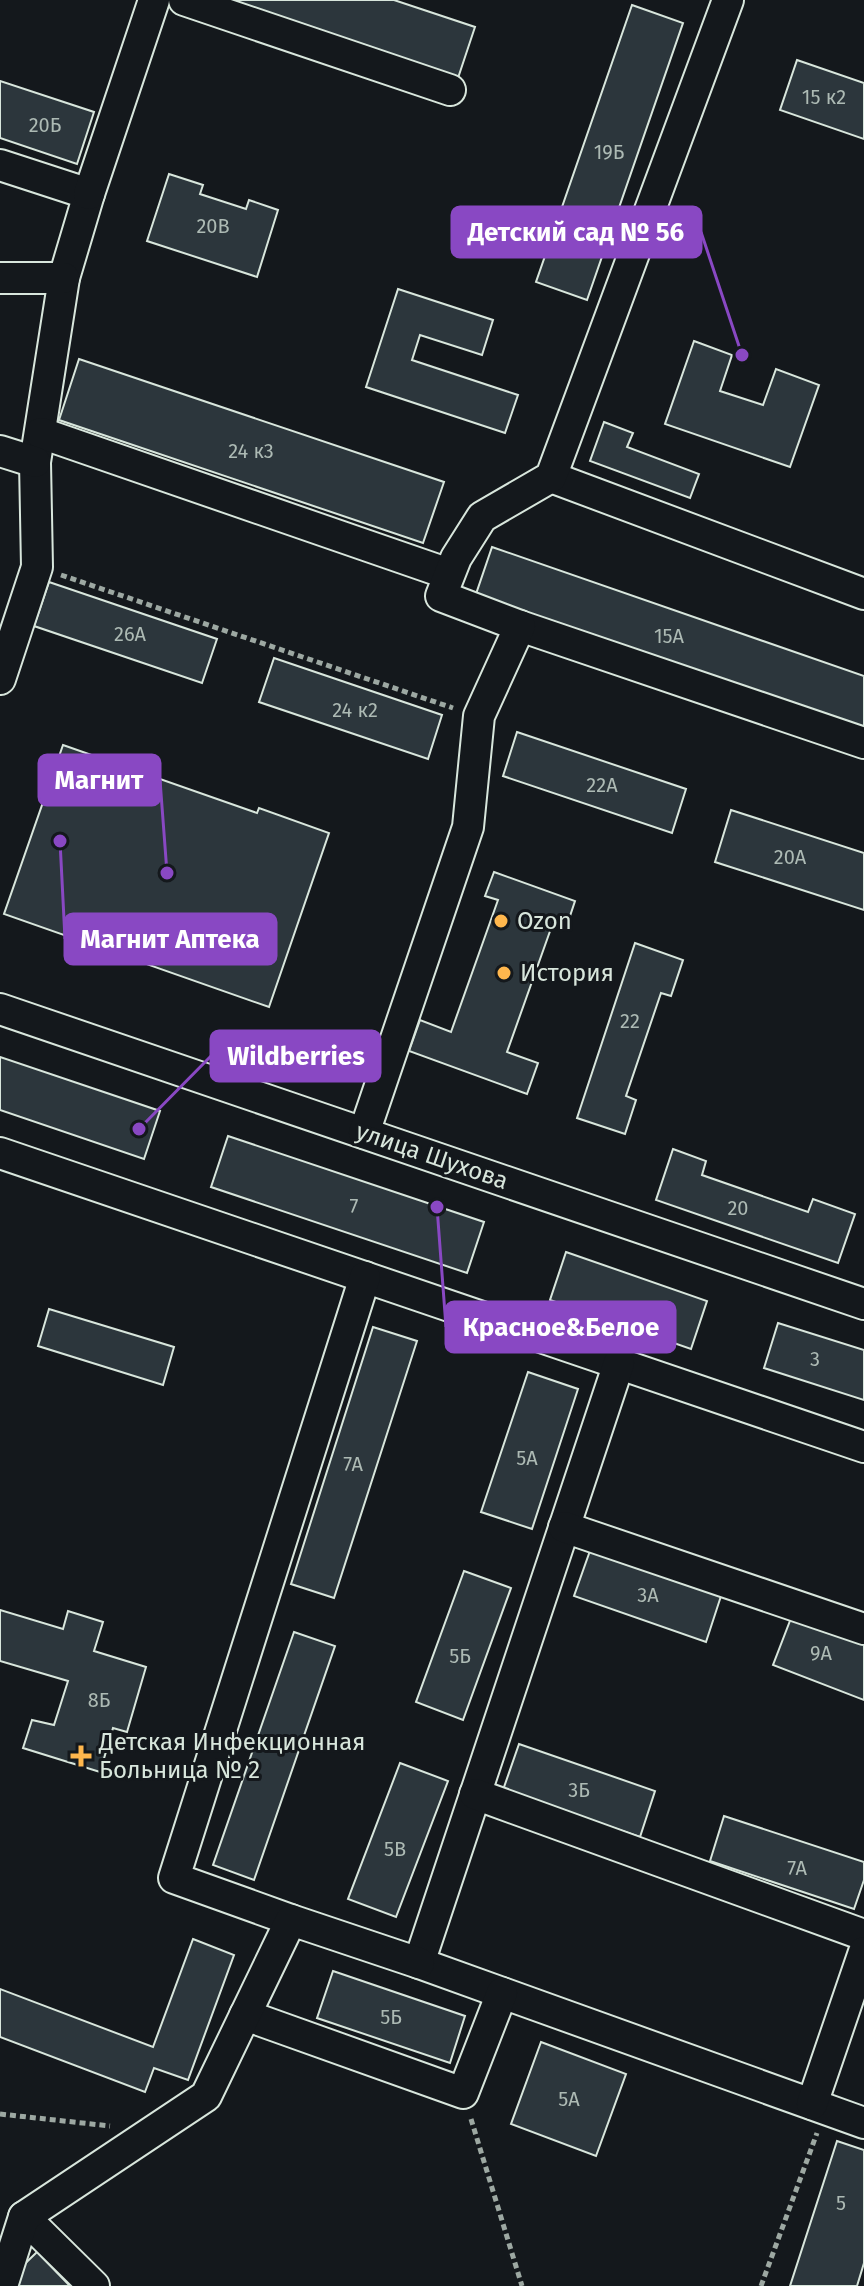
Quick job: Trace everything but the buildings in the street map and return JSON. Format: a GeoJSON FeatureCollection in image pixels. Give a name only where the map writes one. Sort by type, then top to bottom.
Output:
{"type":"FeatureCollection","features":[{"type":"Feature","properties":{"kind":"street"},"geometry":{"type":"LineString","coordinates":[[3,659],[37,567],[35,462],[64,278],[154,0]]}},
{"type":"Feature","properties":{"kind":"street"},"geometry":{"type":"LineString","coordinates":[[184,0],[450,90]]}},
{"type":"Feature","properties":{"kind":"street"},"geometry":{"type":"LineString","coordinates":[[728,0],[551,477],[482,517],[449,574],[441,596],[520,626],[864,743]]}},
{"type":"Feature","properties":{"kind":"street"},"geometry":{"type":"LineString","coordinates":[[0,165],[89,194]]}},
{"type":"Feature","properties":{"kind":"street"},"geometry":{"type":"LineString","coordinates":[[0,278],[64,278]]}},
{"type":"Feature","properties":{"kind":"street"},"geometry":{"type":"LineString","coordinates":[[41,433],[449,574]]}},
{"type":"Feature","properties":{"kind":"street"},"geometry":{"type":"LineString","coordinates":[[0,451],[35,462]]}},
{"type":"Feature","properties":{"kind":"street"},"geometry":{"type":"LineString","coordinates":[[551,477],[864,594]]}},
{"type":"Feature","properties":{"kind":"street"},"geometry":{"type":"LineString","coordinates":[[364,1133],[468,827],[479,716],[520,626]]}},
{"type":"Feature","properties":{"kind":"street","name":"улица Шухова"},"geometry":{"type":"LineString","coordinates":[[0,1009],[864,1304]]}},
{"type":"Feature","properties":{"kind":"street"},"geometry":{"type":"LineString","coordinates":[[0,1153],[864,1447]]}},
{"type":"Feature","properties":{"kind":"street"},"geometry":{"type":"LineString","coordinates":[[365,1277],[174,1878],[864,2123]]}},
{"type":"Feature","properties":{"kind":"street"},"geometry":{"type":"LineString","coordinates":[[419,1963],[619,1363]]}},
{"type":"Feature","properties":{"kind":"street"},"geometry":{"type":"LineString","coordinates":[[564,1527],[864,1629]]}},
{"type":"Feature","properties":{"kind":"street"},"geometry":{"type":"LineString","coordinates":[[475,1794],[864,1935]]}},
{"type":"Feature","properties":{"kind":"street"},"geometry":{"type":"LineString","coordinates":[[2,2286],[24,2217],[206,2096],[291,1920]]}},
{"type":"Feature","properties":{"kind":"street"},"geometry":{"type":"LineString","coordinates":[[819,2107],[864,1952]]}},
{"type":"Feature","properties":{"kind":"street"},"geometry":{"type":"LineString","coordinates":[[245,2015],[463,2093],[502,1993]]}},
{"type":"Feature","properties":{"kind":"street"},"geometry":{"type":"LineString","coordinates":[[24,2217],[94,2286]]}},
{"type":"Feature","properties":{"kind":"path"},"geometry":{"type":"LineString","coordinates":[[37,567],[479,716]]}},
{"type":"Feature","properties":{"kind":"path"},"geometry":{"type":"LineString","coordinates":[[463,2093],[522,2286]]}},
{"type":"Feature","properties":{"kind":"path"},"geometry":{"type":"LineString","coordinates":[[761,2286],[819,2107]]}},
{"type":"Feature","properties":{"kind":"path"},"geometry":{"type":"LineString","coordinates":[[0,2114],[153,2131]]}},
{"type":"Feature","properties":{"kind":"place","name":"Детский сад № 56"},"geometry":{"type":"Point","coordinates":[742,355]}},
{"type":"Feature","properties":{"kind":"place","name":"Магнит Аптека"},"geometry":{"type":"Point","coordinates":[60,841]}},
{"type":"Feature","properties":{"kind":"place","name":"Магнит"},"geometry":{"type":"Point","coordinates":[167,873]}},
{"type":"Feature","properties":{"kind":"place","name":"Ozon"},"geometry":{"type":"Point","coordinates":[501,921]}},
{"type":"Feature","properties":{"kind":"place","name":"История"},"geometry":{"type":"Point","coordinates":[504,973]}},
{"type":"Feature","properties":{"kind":"place","name":"Wildberries"},"geometry":{"type":"Point","coordinates":[139,1129]}},
{"type":"Feature","properties":{"kind":"place","name":"Красное&Белое"},"geometry":{"type":"Point","coordinates":[437,1207]}},
{"type":"Feature","properties":{"kind":"place","name":"Детская Инфекционная Больница № 2"},"geometry":{"type":"Point","coordinates":[81,1756]}}]}
